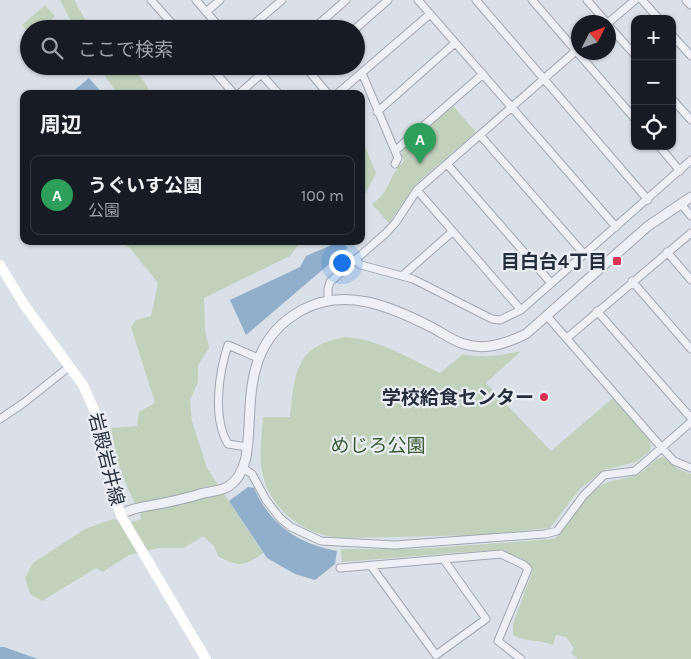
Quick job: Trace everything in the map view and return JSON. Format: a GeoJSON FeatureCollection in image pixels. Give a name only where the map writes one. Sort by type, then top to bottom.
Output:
{"type":"FeatureCollection","features":[{"type":"Feature","properties":{"kind":"main road","name":"岩殿岩井線"},"geometry":{"type":"LineString","coordinates":[[0,265],[25,306],[83,385],[98,418],[120,514],[206,659]]}},
{"type":"Feature","properties":{"kind":"street"},"geometry":{"type":"LineString","coordinates":[[151,0],[169,20]]}},
{"type":"Feature","properties":{"kind":"street"},"geometry":{"type":"LineString","coordinates":[[196,0],[214,20]]}},
{"type":"Feature","properties":{"kind":"street"},"geometry":{"type":"LineString","coordinates":[[206,12],[220,0]]}},
{"type":"Feature","properties":{"kind":"street"},"geometry":{"type":"LineString","coordinates":[[259,20],[282,0]]}},
{"type":"Feature","properties":{"kind":"street"},"geometry":{"type":"LineString","coordinates":[[323,20],[346,0]]}},
{"type":"Feature","properties":{"kind":"street"},"geometry":{"type":"LineString","coordinates":[[365,20],[388,0]]}},
{"type":"Feature","properties":{"kind":"street"},"geometry":{"type":"LineString","coordinates":[[418,0],[616,228]]}},
{"type":"Feature","properties":{"kind":"street"},"geometry":{"type":"LineString","coordinates":[[476,0],[648,200]]}},
{"type":"Feature","properties":{"kind":"street"},"geometry":{"type":"LineString","coordinates":[[532,0],[571,43]]}},
{"type":"Feature","properties":{"kind":"street"},"geometry":{"type":"LineString","coordinates":[[587,0],[601,15]]}},
{"type":"Feature","properties":{"kind":"street"},"geometry":{"type":"LineString","coordinates":[[616,16],[635,0]]}},
{"type":"Feature","properties":{"kind":"street"},"geometry":{"type":"LineString","coordinates":[[642,0],[655,15]]}},
{"type":"Feature","properties":{"kind":"street"},"geometry":{"type":"LineString","coordinates":[[687,0],[691,4]]}},
{"type":"Feature","properties":{"kind":"street"},"geometry":{"type":"LineString","coordinates":[[365,70],[430,14]]}},
{"type":"Feature","properties":{"kind":"street"},"geometry":{"type":"LineString","coordinates":[[616,32],[631,50]]}},
{"type":"Feature","properties":{"kind":"street"},"geometry":{"type":"LineString","coordinates":[[676,39],[691,56]]}},
{"type":"Feature","properties":{"kind":"street"},"geometry":{"type":"LineString","coordinates":[[377,112],[455,43]]}},
{"type":"Feature","properties":{"kind":"street"},"geometry":{"type":"LineString","coordinates":[[328,300],[330,282],[396,222],[417,190],[571,55]]}},
{"type":"Feature","properties":{"kind":"street"},"geometry":{"type":"LineString","coordinates":[[585,60],[631,114]]}},
{"type":"Feature","properties":{"kind":"street"},"geometry":{"type":"LineString","coordinates":[[396,150],[482,74]]}},
{"type":"Feature","properties":{"kind":"street"},"geometry":{"type":"LineString","coordinates":[[218,75],[231,90]]}},
{"type":"Feature","properties":{"kind":"street"},"geometry":{"type":"LineString","coordinates":[[243,90],[260,75]]}},
{"type":"Feature","properties":{"kind":"street"},"geometry":{"type":"LineString","coordinates":[[262,75],[275,90]]}},
{"type":"Feature","properties":{"kind":"street"},"geometry":{"type":"LineString","coordinates":[[312,75],[325,90]]}},
{"type":"Feature","properties":{"kind":"street"},"geometry":{"type":"LineString","coordinates":[[342,90],[360,75]]}},
{"type":"Feature","properties":{"kind":"street"},"geometry":{"type":"LineString","coordinates":[[363,75],[377,112],[396,150],[398,158],[395,164]]}},
{"type":"Feature","properties":{"kind":"street"},"geometry":{"type":"LineString","coordinates":[[676,103],[691,120]]}},
{"type":"Feature","properties":{"kind":"street"},"geometry":{"type":"LineString","coordinates":[[480,135],[584,254]]}},
{"type":"Feature","properties":{"kind":"street"},"geometry":{"type":"LineString","coordinates":[[662,150],[680,170]]}},
{"type":"Feature","properties":{"kind":"street"},"geometry":{"type":"LineString","coordinates":[[355,260],[361,265],[402,276],[492,319],[500,320],[521,310],[648,200],[691,160]]}},
{"type":"Feature","properties":{"kind":"street"},"geometry":{"type":"LineString","coordinates":[[446,164],[551,283]]}},
{"type":"Feature","properties":{"kind":"street"},"geometry":{"type":"LineString","coordinates":[[417,190],[521,310]]}},
{"type":"Feature","properties":{"kind":"street"},"geometry":{"type":"LineString","coordinates":[[120,514],[134,508],[220,490],[233,483],[246,460],[250,395],[258,358],[276,330],[301,311],[328,300],[354,299],[373,302],[420,321],[464,344],[492,346],[508,342],[526,334],[648,226],[691,197]]}},
{"type":"Feature","properties":{"kind":"street"},"geometry":{"type":"LineString","coordinates":[[681,204],[691,216]]}},
{"type":"Feature","properties":{"kind":"street"},"geometry":{"type":"LineString","coordinates":[[402,276],[452,232]]}},
{"type":"Feature","properties":{"kind":"street"},"geometry":{"type":"LineString","coordinates":[[566,338],[691,233]]}},
{"type":"Feature","properties":{"kind":"street"},"geometry":{"type":"LineString","coordinates":[[667,252],[691,280]]}},
{"type":"Feature","properties":{"kind":"street"},"geometry":{"type":"LineString","coordinates":[[632,282],[691,349]]}},
{"type":"Feature","properties":{"kind":"street"},"geometry":{"type":"LineString","coordinates":[[597,311],[691,418]]}},
{"type":"Feature","properties":{"kind":"street"},"geometry":{"type":"LineString","coordinates":[[547,316],[674,461],[691,468]]}},
{"type":"Feature","properties":{"kind":"street"},"geometry":{"type":"LineString","coordinates":[[247,447],[228,444],[223,435],[219,387],[222,364],[228,345],[258,358]]}},
{"type":"Feature","properties":{"kind":"street"},"geometry":{"type":"LineString","coordinates":[[0,418],[25,402],[70,366]]}},
{"type":"Feature","properties":{"kind":"street"},"geometry":{"type":"LineString","coordinates":[[243,468],[252,474],[266,500],[280,518],[302,534],[328,542],[395,544],[545,534],[557,531],[584,494],[604,475],[635,471],[691,422]]}},
{"type":"Feature","properties":{"kind":"street"},"geometry":{"type":"LineString","coordinates":[[340,568],[501,554],[524,565],[528,570],[498,641],[521,659]]}},
{"type":"Feature","properties":{"kind":"street"},"geometry":{"type":"LineString","coordinates":[[371,566],[436,655],[486,619],[444,560]]}},
{"type":"Feature","properties":{"kind":"green space"},"geometry":{"type":"Polygon","coordinates":[[[60,0],[74,0],[87,20],[70,20],[60,0]]]}},
{"type":"Feature","properties":{"kind":"green space"},"geometry":{"type":"Polygon","coordinates":[[[45,5],[55,16],[50,20],[28,20],[45,5]]]}},
{"type":"Feature","properties":{"kind":"green space"},"geometry":{"type":"Polygon","coordinates":[[[104,75],[139,75],[148,90],[115,90],[104,75]]]}},
{"type":"Feature","properties":{"kind":"green space"},"geometry":{"type":"Polygon","coordinates":[[[453,106],[476,132],[416,184],[389,223],[372,204],[383,194],[395,172],[404,161],[403,149],[453,106]]]}},
{"type":"Feature","properties":{"kind":"green space"},"geometry":{"type":"Polygon","coordinates":[[[365,147],[376,173],[365,193],[365,147]]]}},
{"type":"Feature","properties":{"kind":"green space"},"geometry":{"type":"Polygon","coordinates":[[[125,245],[298,245],[290,256],[204,298],[205,330],[209,348],[198,365],[198,382],[190,400],[192,421],[207,468],[263,553],[251,561],[236,564],[218,556],[214,546],[203,536],[184,548],[158,548],[129,555],[103,572],[96,568],[42,601],[30,594],[25,578],[33,563],[85,529],[113,519],[128,523],[142,519],[119,468],[111,428],[137,426],[139,412],[155,403],[131,327],[136,320],[151,316],[158,283],[130,248],[125,245]]]}},
{"type":"Feature","properties":{"kind":"green space","name":"めじろ公園"},"geometry":{"type":"Polygon","coordinates":[[[345,337],[382,346],[440,373],[463,354],[485,356],[521,351],[486,383],[551,451],[613,398],[650,441],[651,450],[636,462],[603,470],[579,490],[550,528],[480,535],[344,538],[316,533],[291,519],[272,498],[266,485],[261,458],[263,417],[290,417],[296,375],[307,355],[316,347],[328,341],[345,337]]]}},
{"type":"Feature","properties":{"kind":"green space"},"geometry":{"type":"Polygon","coordinates":[[[663,457],[678,469],[691,474],[691,659],[578,659],[571,653],[574,648],[566,637],[556,635],[553,645],[513,635],[513,624],[533,570],[528,563],[506,551],[465,552],[342,562],[341,549],[418,549],[554,539],[586,499],[599,487],[609,482],[639,474],[656,459],[663,457]]]}},
{"type":"Feature","properties":{"kind":"water"},"geometry":{"type":"Polygon","coordinates":[[[89,78],[100,90],[74,90],[89,78]]]}},
{"type":"Feature","properties":{"kind":"water"},"geometry":{"type":"Polygon","coordinates":[[[332,245],[345,245],[348,248],[246,335],[230,300],[300,267],[306,256],[332,245]]]}},
{"type":"Feature","properties":{"kind":"water"},"geometry":{"type":"Polygon","coordinates":[[[248,487],[254,488],[268,512],[287,531],[310,543],[337,551],[335,564],[315,580],[295,574],[267,558],[229,501],[248,487]]]}},
{"type":"Feature","properties":{"kind":"water"},"geometry":{"type":"Polygon","coordinates":[[[0,647],[4,647],[38,659],[0,659],[0,647]]]}},
{"type":"Feature","properties":{"kind":"place","name":"うぐいす公園"},"geometry":{"type":"Point","coordinates":[420,164]}},
{"type":"Feature","properties":{"kind":"place","name":"目白台4丁目"},"geometry":{"type":"Point","coordinates":[617,261]}},
{"type":"Feature","properties":{"kind":"place","name":"学校給食センター"},"geometry":{"type":"Point","coordinates":[544,397]}}]}
